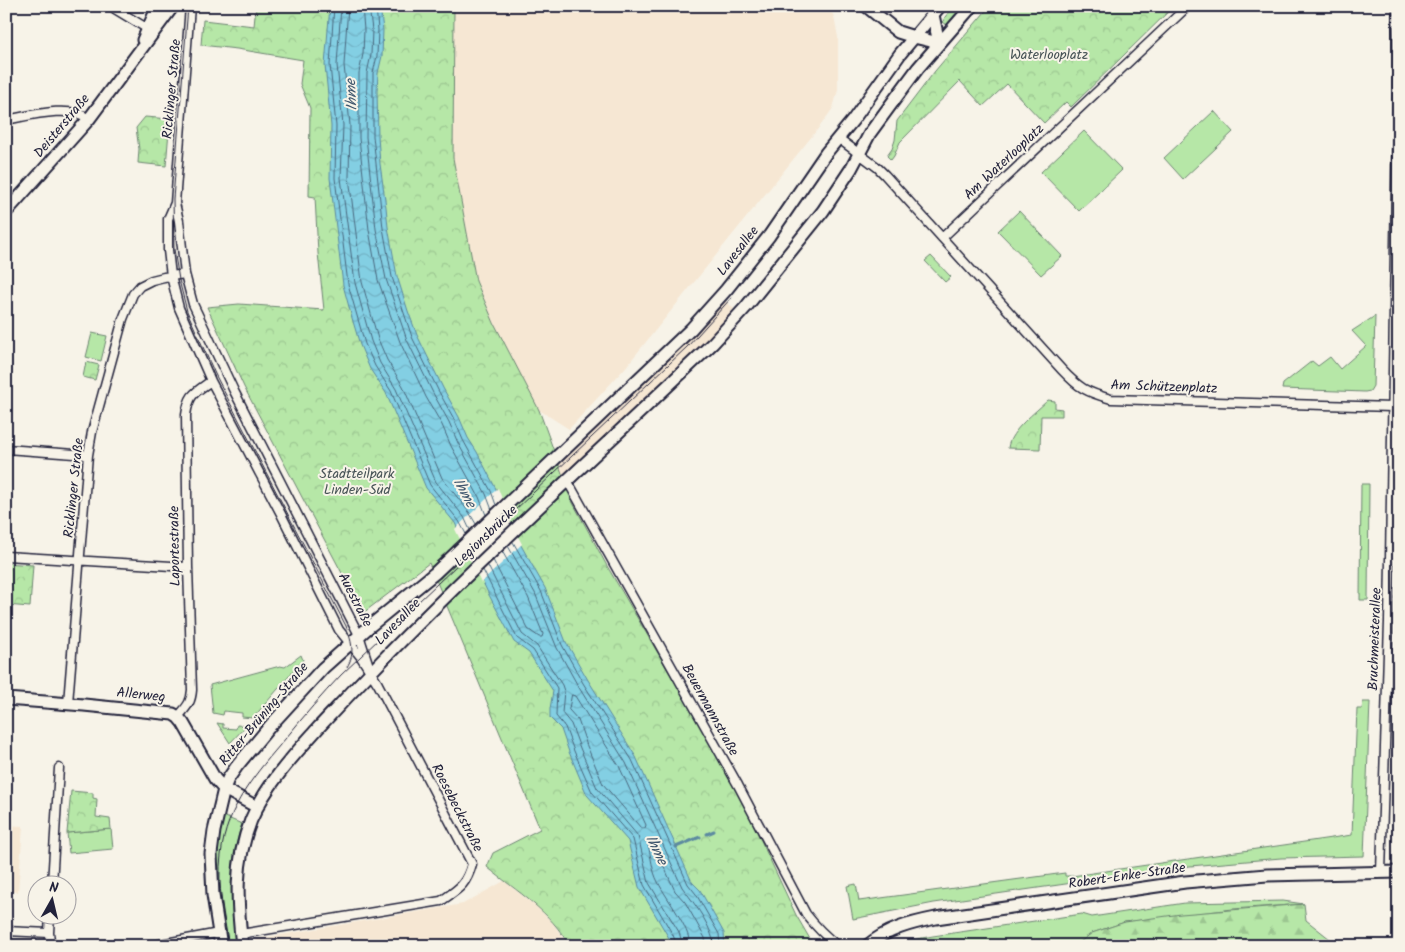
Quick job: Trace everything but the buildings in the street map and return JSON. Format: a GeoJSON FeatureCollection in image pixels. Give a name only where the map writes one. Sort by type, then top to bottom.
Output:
{"type":"FeatureCollection","features":[{"type":"Feature","properties":{"kind":"main road","name":"Deisterstraße"},"geometry":{"type":"LineString","coordinates":[[136,56],[158,6]]}},
{"type":"Feature","properties":{"kind":"main road","name":"Deisterstraße"},"geometry":{"type":"LineString","coordinates":[[6,212],[89,119],[173,6]]}},
{"type":"Feature","properties":{"kind":"main road"},"geometry":{"type":"LineString","coordinates":[[866,6],[898,32],[939,43]]}},
{"type":"Feature","properties":{"kind":"main road"},"geometry":{"type":"LineString","coordinates":[[567,480],[699,357],[733,321],[823,211],[851,169],[870,133],[913,74],[972,6]]}},
{"type":"Feature","properties":{"kind":"main road","name":"Lavesallee"},"geometry":{"type":"LineString","coordinates":[[533,478],[691,329],[726,290],[769,236],[826,153],[934,9]]}},
{"type":"Feature","properties":{"kind":"main road","name":"Lavesallee"},"geometry":{"type":"LineString","coordinates":[[934,9],[939,43]]}},
{"type":"Feature","properties":{"kind":"main road","name":"Legionsbrücke"},"geometry":{"type":"LineString","coordinates":[[435,573],[533,478]]}},
{"type":"Feature","properties":{"kind":"main road","name":"Legionsbrücke"},"geometry":{"type":"LineString","coordinates":[[447,594],[567,480]]}},
{"type":"Feature","properties":{"kind":"main road","name":"Lavesallee"},"geometry":{"type":"LineString","coordinates":[[359,635],[435,573]]}},
{"type":"Feature","properties":{"kind":"main road","name":"Lavesallee"},"geometry":{"type":"LineString","coordinates":[[371,672],[447,594]]}},
{"type":"Feature","properties":{"kind":"main road","name":"Ritter-Brüning-Straße"},"geometry":{"type":"LineString","coordinates":[[221,946],[213,896],[211,854],[216,823],[228,779],[270,726],[323,668],[359,635]]}},
{"type":"Feature","properties":{"kind":"main road"},"geometry":{"type":"LineString","coordinates":[[242,940],[237,906],[238,871],[246,836],[257,807],[295,754],[371,672]]}},
{"type":"Feature","properties":{"kind":"main road","name":"Allerweg"},"geometry":{"type":"LineString","coordinates":[[6,699],[68,703],[172,714],[183,723],[224,789],[257,807]]}},
{"type":"Feature","properties":{"kind":"main road","name":"Robert-Enke-Straße"},"geometry":{"type":"LineString","coordinates":[[867,946],[886,933],[901,926],[936,918],[1185,882],[1267,875],[1399,872]]}},
{"type":"Feature","properties":{"kind":"street"},"geometry":{"type":"LineString","coordinates":[[114,6],[148,29]]}},
{"type":"Feature","properties":{"kind":"street","name":"Ricklinger Straße"},"geometry":{"type":"LineString","coordinates":[[68,703],[88,455],[92,432],[122,319],[136,290],[152,280],[185,274],[175,203],[190,6]]}},
{"type":"Feature","properties":{"kind":"street","name":"Am Waterlooplatz"},"geometry":{"type":"LineString","coordinates":[[942,238],[1188,6]]}},
{"type":"Feature","properties":{"kind":"street","name":"Bruchmeisterallee"},"geometry":{"type":"LineString","coordinates":[[1381,872],[1392,407],[1398,60],[1397,6]]}},
{"type":"Feature","properties":{"kind":"street"},"geometry":{"type":"LineString","coordinates":[[6,120],[64,111],[85,115],[89,119]]}},
{"type":"Feature","properties":{"kind":"street"},"geometry":{"type":"LineString","coordinates":[[838,138],[877,167],[942,238]]}},
{"type":"Feature","properties":{"kind":"street","name":"Ricklinger Straße"},"geometry":{"type":"LineString","coordinates":[[171,276],[168,250],[168,219],[175,203]]}},
{"type":"Feature","properties":{"kind":"street","name":"Am Schützenplatz"},"geometry":{"type":"LineString","coordinates":[[942,238],[1074,383],[1090,393],[1111,399],[1392,407]]}},
{"type":"Feature","properties":{"kind":"street","name":"Auestraße"},"geometry":{"type":"LineString","coordinates":[[185,274],[193,304],[224,372],[359,635],[371,672]]}},
{"type":"Feature","properties":{"kind":"street","name":"Auestraße"},"geometry":{"type":"LineString","coordinates":[[171,276],[179,308],[211,381],[339,630],[371,672]]}},
{"type":"Feature","properties":{"kind":"street","name":"Laportestraße"},"geometry":{"type":"LineString","coordinates":[[178,717],[189,704],[192,690],[186,415],[188,402],[194,392],[211,381]]}},
{"type":"Feature","properties":{"kind":"street"},"geometry":{"type":"LineString","coordinates":[[6,448],[88,455]]}},
{"type":"Feature","properties":{"kind":"street","name":"Beuermannstraße"},"geometry":{"type":"LineString","coordinates":[[567,480],[738,785],[806,914],[820,931],[838,946]]}},
{"type":"Feature","properties":{"kind":"street"},"geometry":{"type":"LineString","coordinates":[[6,556],[80,562],[188,567]]}},
{"type":"Feature","properties":{"kind":"street","name":"Roesebeckstraße"},"geometry":{"type":"LineString","coordinates":[[242,940],[441,900],[460,888],[469,876],[472,864],[371,672]]}},
{"type":"Feature","properties":{"kind":"street"},"geometry":{"type":"LineString","coordinates":[[53,874],[59,768]]}},
{"type":"Feature","properties":{"kind":"street"},"geometry":{"type":"LineString","coordinates":[[50,924],[49,934],[52,946]]}},
{"type":"Feature","properties":{"kind":"street"},"geometry":{"type":"LineString","coordinates":[[6,931],[49,934]]}},
{"type":"Feature","properties":{"kind":"street"},"geometry":{"type":"LineString","coordinates":[[150,946],[219,933]]}},
{"type":"Feature","properties":{"kind":"shaded area"},"geometry":{"type":"Polygon","coordinates":[[[454,6],[829,6],[834,17],[838,37],[838,90],[833,108],[625,368],[569,429],[539,410],[494,323],[476,281],[453,158],[454,6]]]}},
{"type":"Feature","properties":{"kind":"shaded area"},"geometry":{"type":"Polygon","coordinates":[[[724,299],[734,309],[712,335],[543,496],[545,478],[705,324],[724,299]]]}},
{"type":"Feature","properties":{"kind":"shaded area"},"geometry":{"type":"Polygon","coordinates":[[[6,825],[23,826],[18,892],[6,891],[6,825]]]}},
{"type":"Feature","properties":{"kind":"shaded area"},"geometry":{"type":"Polygon","coordinates":[[[504,881],[538,908],[552,922],[569,946],[257,946],[256,939],[463,904],[504,881]]]}},
{"type":"Feature","properties":{"kind":"green space","name":"Stadtteilpark Linden-Süd"},"geometry":{"type":"Polygon","coordinates":[[[256,6],[454,6],[453,158],[476,281],[494,323],[539,410],[572,501],[607,566],[734,783],[796,915],[814,946],[569,946],[562,934],[543,912],[487,867],[493,853],[540,829],[429,563],[363,613],[244,387],[207,307],[239,304],[324,310],[315,197],[309,196],[310,108],[300,84],[303,60],[201,45],[203,20],[254,26],[256,6]]]}},
{"type":"Feature","properties":{"kind":"green space"},"geometry":{"type":"Polygon","coordinates":[[[954,6],[965,6],[947,25],[943,22],[954,6]]]}},
{"type":"Feature","properties":{"kind":"green space","name":"Waterlooplatz"},"geometry":{"type":"Polygon","coordinates":[[[990,6],[1174,6],[1071,107],[1066,102],[1044,123],[1007,84],[983,106],[960,81],[900,142],[891,160],[887,156],[895,140],[897,121],[935,71],[990,6]]]}},
{"type":"Feature","properties":{"kind":"green space"},"geometry":{"type":"Polygon","coordinates":[[[1214,111],[1233,132],[1183,179],[1164,158],[1214,111]]]}},
{"type":"Feature","properties":{"kind":"green space"},"geometry":{"type":"Polygon","coordinates":[[[145,117],[170,119],[166,166],[138,163],[139,149],[136,128],[145,117]]]}},
{"type":"Feature","properties":{"kind":"green space"},"geometry":{"type":"Polygon","coordinates":[[[1084,131],[1122,170],[1079,211],[1041,172],[1084,131]]]}},
{"type":"Feature","properties":{"kind":"green space"},"geometry":{"type":"Polygon","coordinates":[[[1019,211],[1062,256],[1041,275],[998,231],[1019,211]]]}},
{"type":"Feature","properties":{"kind":"green space"},"geometry":{"type":"Polygon","coordinates":[[[931,256],[951,277],[945,282],[925,261],[931,256]]]}},
{"type":"Feature","properties":{"kind":"green space"},"geometry":{"type":"Polygon","coordinates":[[[1375,316],[1373,386],[1370,391],[1282,389],[1283,384],[1312,361],[1318,366],[1330,357],[1340,369],[1366,346],[1352,331],[1375,316]]]}},
{"type":"Feature","properties":{"kind":"green space"},"geometry":{"type":"Polygon","coordinates":[[[92,333],[107,336],[101,361],[86,357],[92,333]]]}},
{"type":"Feature","properties":{"kind":"green space"},"geometry":{"type":"Polygon","coordinates":[[[86,362],[99,365],[95,380],[83,377],[86,362]]]}},
{"type":"Feature","properties":{"kind":"green space"},"geometry":{"type":"Polygon","coordinates":[[[1048,400],[1055,401],[1055,408],[1062,409],[1062,416],[1041,416],[1040,449],[1008,448],[1018,428],[1048,400]]]}},
{"type":"Feature","properties":{"kind":"green space"},"geometry":{"type":"Polygon","coordinates":[[[1361,484],[1369,484],[1368,600],[1360,600],[1361,484]]]}},
{"type":"Feature","properties":{"kind":"green space"},"geometry":{"type":"Polygon","coordinates":[[[6,563],[33,565],[30,607],[6,605],[6,563]]]}},
{"type":"Feature","properties":{"kind":"green space"},"geometry":{"type":"Polygon","coordinates":[[[301,655],[303,660],[253,718],[242,717],[242,713],[224,711],[223,715],[213,713],[210,685],[280,666],[285,667],[301,655]]]}},
{"type":"Feature","properties":{"kind":"green space"},"geometry":{"type":"Polygon","coordinates":[[[1363,702],[1370,702],[1364,856],[1281,858],[1190,866],[934,903],[853,919],[847,886],[856,884],[859,901],[1065,873],[1065,876],[1072,876],[1352,835],[1357,709],[1362,709],[1363,702]]]}},
{"type":"Feature","properties":{"kind":"green space"},"geometry":{"type":"Polygon","coordinates":[[[217,723],[223,724],[223,728],[236,729],[237,725],[246,726],[230,743],[217,723]]]}},
{"type":"Feature","properties":{"kind":"green space"},"geometry":{"type":"Polygon","coordinates":[[[71,791],[93,793],[93,798],[97,799],[96,817],[110,819],[111,829],[67,833],[71,791]]]}},
{"type":"Feature","properties":{"kind":"green space"},"geometry":{"type":"Polygon","coordinates":[[[223,816],[242,824],[234,855],[231,885],[237,946],[226,946],[221,915],[216,866],[223,816]]]}},
{"type":"Feature","properties":{"kind":"green space"},"geometry":{"type":"Polygon","coordinates":[[[111,829],[113,849],[69,853],[67,833],[111,829]]]}},
{"type":"Feature","properties":{"kind":"green space"},"geometry":{"type":"Polygon","coordinates":[[[1283,901],[1304,904],[1233,909],[1125,922],[1092,933],[1075,946],[899,946],[911,940],[933,936],[1082,914],[1092,917],[1185,903],[1283,901]]]}},
{"type":"Feature","properties":{"kind":"green space"},"geometry":{"type":"Polygon","coordinates":[[[1304,904],[1306,920],[1330,939],[1328,946],[1075,946],[1092,933],[1125,922],[1181,914],[1304,904]]]}},
{"type":"Feature","properties":{"kind":"water","name":"Ihme"},"geometry":{"type":"Polygon","coordinates":[[[330,6],[380,6],[383,30],[382,56],[378,73],[377,91],[380,164],[388,227],[397,276],[417,335],[468,438],[496,489],[509,524],[545,588],[566,642],[636,757],[692,882],[700,890],[724,933],[725,946],[672,946],[639,887],[628,841],[587,795],[561,729],[550,718],[553,691],[529,653],[514,642],[489,595],[455,523],[426,488],[386,393],[370,369],[360,345],[343,285],[330,178],[331,126],[325,65],[330,6]]]}},
{"type":"Feature","properties":{"kind":"pier"},"geometry":{"type":"Polygon","coordinates":[[[498,488],[511,523],[522,544],[481,583],[455,529],[498,488]]]}},
{"type":"Feature","properties":{"kind":"waterway"},"geometry":{"type":"LineString","coordinates":[[707,834],[714,831]]}},
{"type":"Feature","properties":{"kind":"waterway"},"geometry":{"type":"LineString","coordinates":[[676,847],[700,837]]}},
{"type":"Feature","properties":{"kind":"tram line"},"geometry":{"type":"LineString","coordinates":[[188,6],[173,199],[174,249],[179,280],[187,311],[215,374],[346,626],[352,652],[347,667]]}},
{"type":"Feature","properties":{"kind":"tram line"},"geometry":{"type":"LineString","coordinates":[[229,946],[220,878],[224,838],[236,806],[264,764],[341,675],[688,346],[733,296]]}}]}
